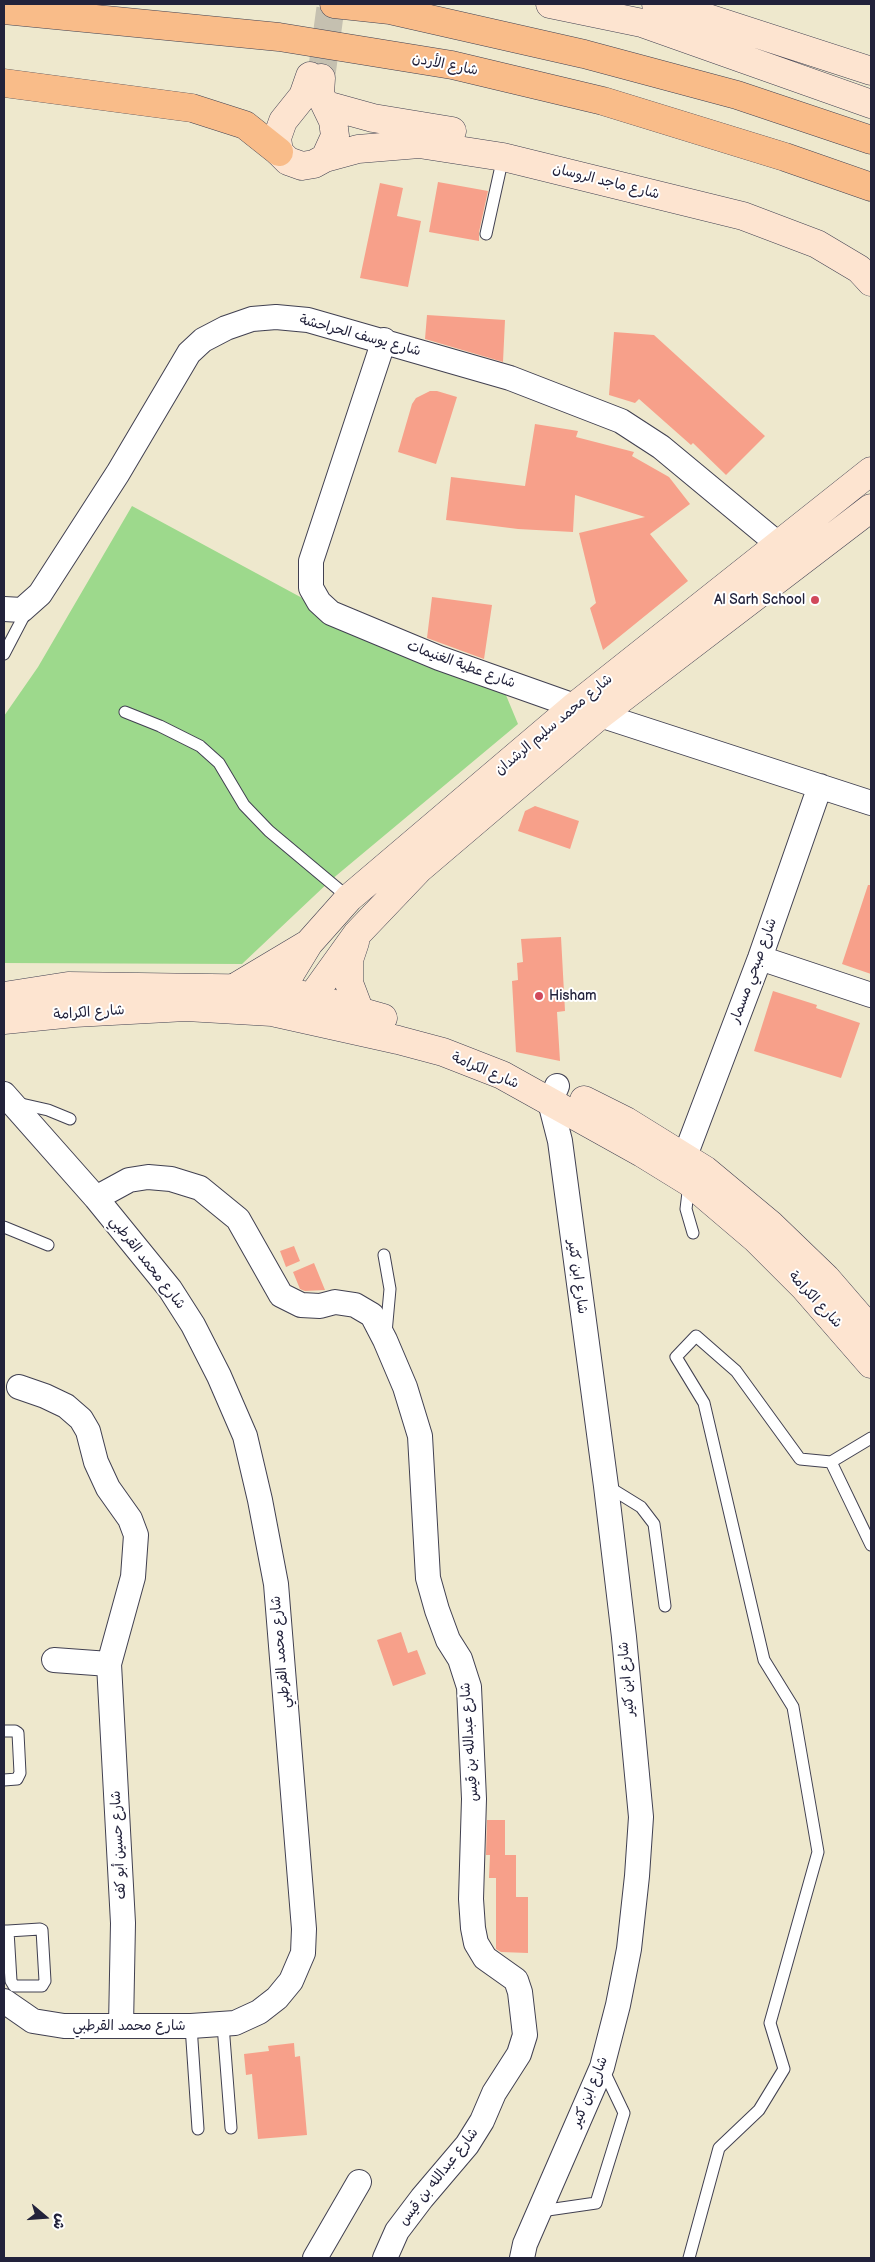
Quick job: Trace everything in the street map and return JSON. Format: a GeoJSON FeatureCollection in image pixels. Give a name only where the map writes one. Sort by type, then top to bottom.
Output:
{"type":"FeatureCollection","features":[{"type":"Feature","properties":{"kind":"highway"},"geometry":{"type":"LineString","coordinates":[[334,4],[399,12],[584,54],[737,95],[871,140]]}},
{"type":"Feature","properties":{"kind":"highway","name":"شارع الأردن"},"geometry":{"type":"LineString","coordinates":[[4,10],[278,37],[452,65],[603,101],[785,156],[871,187]]}},
{"type":"Feature","properties":{"kind":"highway"},"geometry":{"type":"LineString","coordinates":[[4,83],[192,108],[246,125],[279,152]]}},
{"type":"Feature","properties":{"kind":"street"},"geometry":{"type":"LineString","coordinates":[[550,4],[642,23],[871,104]]}},
{"type":"Feature","properties":{"kind":"street"},"geometry":{"type":"LineString","coordinates":[[656,4],[684,7],[871,71]]}},
{"type":"Feature","properties":{"kind":"street"},"geometry":{"type":"LineString","coordinates":[[279,152],[277,138],[283,120],[303,96],[315,77],[332,121],[335,136],[325,158]]}},
{"type":"Feature","properties":{"kind":"street","name":"شارع ماجد الروسان"},"geometry":{"type":"LineString","coordinates":[[326,105],[374,118],[518,143],[628,168],[761,203],[799,217],[871,254]]}},
{"type":"Feature","properties":{"kind":"street","name":"شارع ماجد الروسان"},"geometry":{"type":"LineString","coordinates":[[279,152],[288,161],[302,166],[314,164],[325,158],[358,149],[419,144],[503,157],[743,216],[817,244],[859,269],[871,282]]}},
{"type":"Feature","properties":{"kind":"street","name":"شارع يوسف الحراحشة"},"geometry":{"type":"LineString","coordinates":[[14,608],[40,594],[113,481],[173,377],[189,353],[203,340],[226,328],[252,319],[276,317],[308,320],[384,340],[510,378],[621,422],[661,447],[778,544]]}},
{"type":"Feature","properties":{"kind":"street","name":"شارع عطية الغنيمات"},"geometry":{"type":"LineString","coordinates":[[384,340],[311,560],[311,588],[319,602],[331,613],[432,656],[600,715],[871,803]]}},
{"type":"Feature","properties":{"kind":"street","name":"شارع محمد سليم الرشدان"},"geometry":{"type":"LineString","coordinates":[[290,1004],[310,943],[350,898],[575,706],[871,471]]}},
{"type":"Feature","properties":{"kind":"street","name":"شارع محمد سليم الرشدان"},"geometry":{"type":"LineString","coordinates":[[290,1004],[418,869],[600,715],[871,508]]}},
{"type":"Feature","properties":{"kind":"street","name":"شارع صبحي مسمار"},"geometry":{"type":"LineString","coordinates":[[685,1156],[760,958],[820,786]]}},
{"type":"Feature","properties":{"kind":"street"},"geometry":{"type":"LineString","coordinates":[[357,934],[349,960],[348,975],[351,990],[360,1012]]}},
{"type":"Feature","properties":{"kind":"street"},"geometry":{"type":"LineString","coordinates":[[234,988],[310,943]]}},
{"type":"Feature","properties":{"kind":"street"},"geometry":{"type":"LineString","coordinates":[[760,958],[871,995]]}},
{"type":"Feature","properties":{"kind":"street","name":"شارع الكرامة"},"geometry":{"type":"LineString","coordinates":[[4,996],[68,986],[234,988],[290,1004],[353,1029],[443,1052],[554,1094],[685,1156],[771,1225],[826,1278],[871,1330]]}},
{"type":"Feature","properties":{"kind":"street","name":"شارع الكرامة"},"geometry":{"type":"LineString","coordinates":[[4,1020],[74,1013],[290,1004],[360,1012],[435,1034],[498,1058],[689,1182],[756,1239],[790,1273],[871,1364]]}},
{"type":"Feature","properties":{"kind":"street","name":"شارع ابن كثير"},"geometry":{"type":"LineString","coordinates":[[522,2258],[602,2067],[618,2005],[629,1948],[641,1817],[624,1637],[606,1486],[554,1094]]}},
{"type":"Feature","properties":{"kind":"street","name":"شارع محمد القرطبي"},"geometry":{"type":"LineString","coordinates":[[4,2001],[33,2021],[64,2026],[224,2025],[235,2023],[259,2012],[277,1998],[291,1981],[303,1953],[303,1911],[276,1584],[260,1500],[244,1436],[220,1376],[194,1325],[170,1289],[96,1198],[7,1098]]}},
{"type":"Feature","properties":{"kind":"street","name":"شارع عبدالله بن قيس"},"geometry":{"type":"LineString","coordinates":[[96,1198],[128,1180],[148,1177],[171,1179],[200,1188],[238,1219],[281,1295],[301,1305],[320,1306],[335,1302],[355,1305],[372,1315],[405,1387],[420,1436],[428,1578],[448,1640],[460,1659],[469,1687],[474,1799],[471,1899],[473,1928],[476,1943],[485,1958],[516,1980],[520,1992],[525,2035],[519,2054],[494,2093],[472,2137],[417,2204],[397,2232],[385,2258]]}},
{"type":"Feature","properties":{"kind":"street","name":"شارع حسين أبو كف"},"geometry":{"type":"LineString","coordinates":[[19,1387],[66,1406],[81,1420],[88,1431],[96,1462],[108,1488],[130,1519],[136,1535],[133,1577],[109,1664],[123,1923],[121,2026]]}},
{"type":"Feature","properties":{"kind":"street"},"geometry":{"type":"LineString","coordinates":[[54,1660],[109,1664]]}},
{"type":"Feature","properties":{"kind":"street"},"geometry":{"type":"LineString","coordinates":[[315,2258],[358,2182]]}},
{"type":"Feature","properties":{"kind":"lane"},"geometry":{"type":"LineString","coordinates":[[486,234],[503,157]]}},
{"type":"Feature","properties":{"kind":"lane"},"geometry":{"type":"LineString","coordinates":[[4,654],[14,608]]}},
{"type":"Feature","properties":{"kind":"lane"},"geometry":{"type":"LineString","coordinates":[[125,712],[160,726],[200,746],[219,763],[244,805],[269,831],[350,898]]}},
{"type":"Feature","properties":{"kind":"lane"},"geometry":{"type":"LineString","coordinates":[[7,1098],[48,1110],[70,1119]]}},
{"type":"Feature","properties":{"kind":"lane"},"geometry":{"type":"LineString","coordinates":[[689,1182],[686,1209],[693,1233]]}},
{"type":"Feature","properties":{"kind":"lane"},"geometry":{"type":"LineString","coordinates":[[4,1227],[48,1246]]}},
{"type":"Feature","properties":{"kind":"lane"},"geometry":{"type":"LineString","coordinates":[[384,1255],[390,1289],[385,1340]]}},
{"type":"Feature","properties":{"kind":"lane"},"geometry":{"type":"LineString","coordinates":[[689,2258],[719,2148],[759,2110],[784,2070],[770,2023],[818,1852],[793,1707],[764,1660],[704,1402],[676,1357],[696,1336],[736,1371],[800,1459],[832,1462],[871,1438]]}},
{"type":"Feature","properties":{"kind":"lane"},"geometry":{"type":"LineString","coordinates":[[832,1462],[871,1545]]}},
{"type":"Feature","properties":{"kind":"lane"},"geometry":{"type":"LineString","coordinates":[[606,1486],[641,1507],[654,1524],[665,1606]]}},
{"type":"Feature","properties":{"kind":"lane"},"geometry":{"type":"LineString","coordinates":[[4,1731],[15,1731],[18,1733],[20,1773],[17,1779],[4,1780]]}},
{"type":"Feature","properties":{"kind":"lane"},"geometry":{"type":"LineString","coordinates":[[42,1930],[44,1981],[42,1986],[14,1986],[11,1981],[6,1931],[42,1930]]}},
{"type":"Feature","properties":{"kind":"lane"},"geometry":{"type":"LineString","coordinates":[[224,2025],[231,2128]]}},
{"type":"Feature","properties":{"kind":"lane"},"geometry":{"type":"LineString","coordinates":[[191,2026],[198,2129]]}},
{"type":"Feature","properties":{"kind":"lane"},"geometry":{"type":"LineString","coordinates":[[541,2211],[596,2203],[624,2113],[602,2067]]}},
{"type":"Feature","properties":{"kind":"green space"},"geometry":{"type":"Polygon","coordinates":[[[132,506],[354,626],[503,688],[518,724],[331,880],[242,964],[4,963],[4,716],[38,667],[132,506]]]}},
{"type":"Feature","properties":{"kind":"building"},"geometry":{"type":"Polygon","coordinates":[[[438,182],[488,191],[479,232],[479,241],[429,232],[438,182]]]}},
{"type":"Feature","properties":{"kind":"building"},"geometry":{"type":"Polygon","coordinates":[[[380,183],[403,188],[397,216],[421,221],[408,287],[360,278],[380,183]]]}},
{"type":"Feature","properties":{"kind":"building"},"geometry":{"type":"Polygon","coordinates":[[[427,315],[505,320],[503,362],[425,339],[427,315]]]}},
{"type":"Feature","properties":{"kind":"building"},"geometry":{"type":"Polygon","coordinates":[[[614,332],[654,335],[765,436],[726,475],[693,443],[691,445],[639,399],[635,403],[609,395],[614,332]]]}},
{"type":"Feature","properties":{"kind":"building"},"geometry":{"type":"Polygon","coordinates":[[[430,391],[437,391],[457,397],[436,464],[398,452],[412,404],[416,398],[430,391]]]}},
{"type":"Feature","properties":{"kind":"building"},"geometry":{"type":"Polygon","coordinates":[[[535,424],[578,431],[576,437],[634,452],[632,456],[669,477],[690,504],[650,534],[688,581],[603,650],[590,608],[596,603],[579,533],[645,517],[575,495],[573,532],[518,529],[446,520],[451,477],[525,486],[535,424]]]}},
{"type":"Feature","properties":{"kind":"building"},"geometry":{"type":"Polygon","coordinates":[[[432,597],[492,605],[484,659],[427,638],[432,597]]]}},
{"type":"Feature","properties":{"kind":"building"},"geometry":{"type":"Polygon","coordinates":[[[535,806],[579,821],[570,849],[518,831],[525,811],[535,806]]]}},
{"type":"Feature","properties":{"kind":"building"},"geometry":{"type":"Polygon","coordinates":[[[868,885],[871,885],[871,974],[842,964],[868,885]]]}},
{"type":"Feature","properties":{"kind":"building","name":"Hisham"},"geometry":{"type":"Polygon","coordinates":[[[561,937],[565,1011],[557,1012],[560,1061],[516,1052],[512,981],[518,980],[517,963],[523,962],[521,939],[561,937]]]}},
{"type":"Feature","properties":{"kind":"building"},"geometry":{"type":"Polygon","coordinates":[[[773,991],[817,1005],[816,1008],[860,1023],[841,1078],[754,1051],[773,991]]]}},
{"type":"Feature","properties":{"kind":"building"},"geometry":{"type":"Polygon","coordinates":[[[294,1246],[300,1261],[286,1267],[280,1251],[294,1246]]]}},
{"type":"Feature","properties":{"kind":"building"},"geometry":{"type":"Polygon","coordinates":[[[314,1263],[325,1290],[305,1291],[300,1289],[293,1272],[314,1263]]]}},
{"type":"Feature","properties":{"kind":"building"},"geometry":{"type":"Polygon","coordinates":[[[401,1632],[408,1653],[417,1650],[426,1674],[393,1686],[377,1640],[401,1632]]]}},
{"type":"Feature","properties":{"kind":"building"},"geometry":{"type":"Polygon","coordinates":[[[487,1820],[505,1820],[505,1855],[516,1855],[516,1897],[528,1897],[528,1953],[501,1952],[496,1949],[496,1878],[489,1878],[490,1855],[486,1855],[487,1820]]]}},
{"type":"Feature","properties":{"kind":"building"},"geometry":{"type":"Polygon","coordinates":[[[294,2043],[295,2057],[300,2056],[307,2135],[258,2139],[252,2074],[246,2075],[244,2054],[269,2051],[268,2046],[294,2043]]]}},
{"type":"Feature","properties":{"kind":"tunnel"},"geometry":{"type":"LineString","coordinates":[[321,78],[331,4]]}},
{"type":"Feature","properties":{"kind":"place","name":"Al Sarh School"},"geometry":{"type":"Point","coordinates":[815,600]}},
{"type":"Feature","properties":{"kind":"place","name":"Hisham"},"geometry":{"type":"Point","coordinates":[539,996]}}]}
